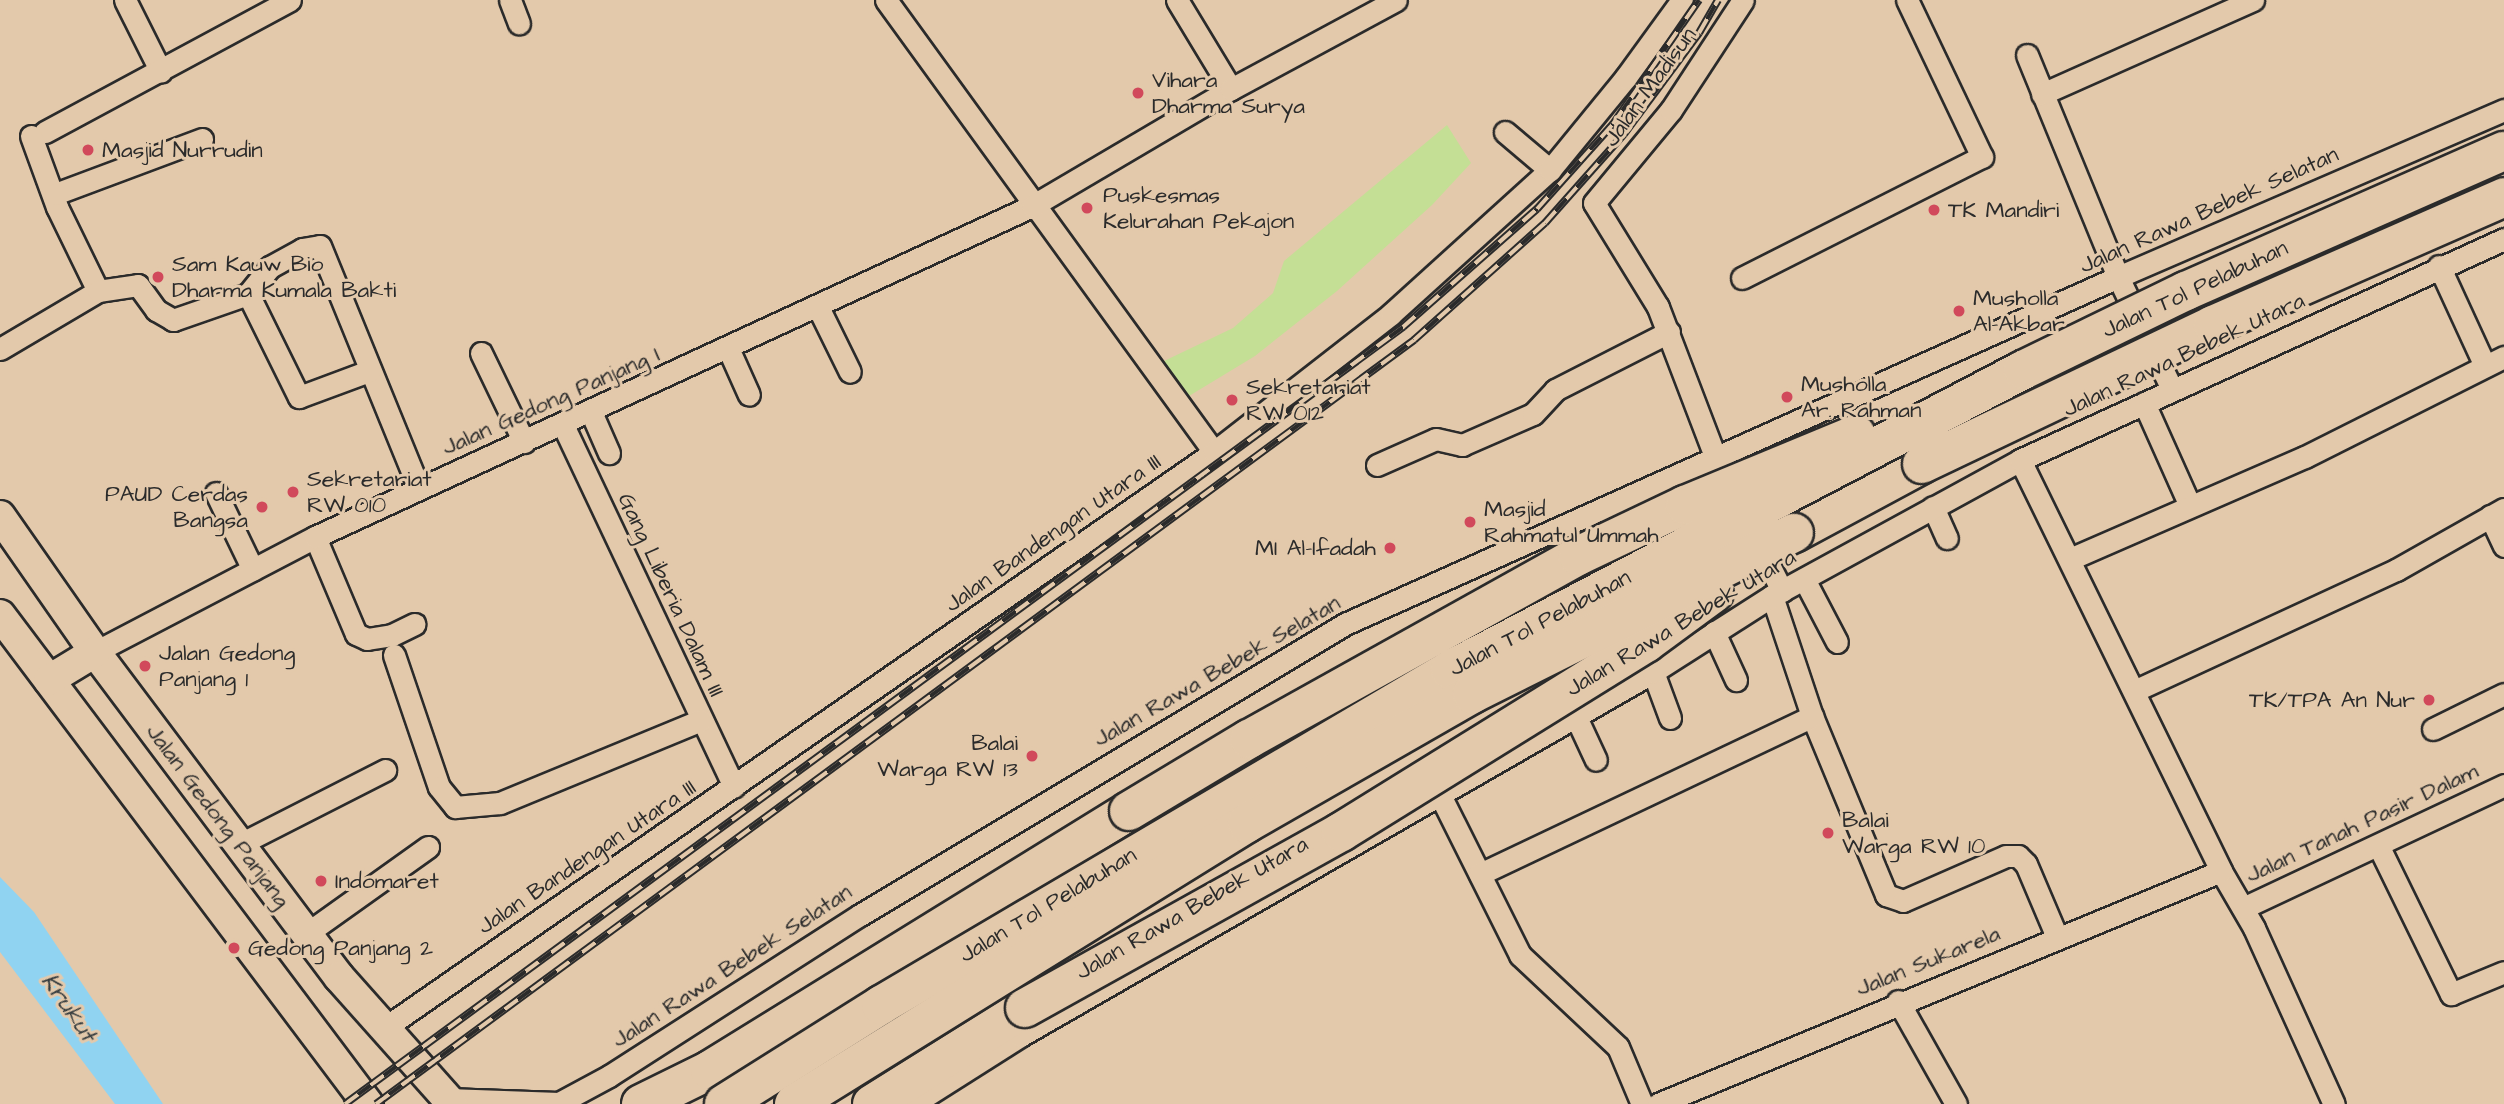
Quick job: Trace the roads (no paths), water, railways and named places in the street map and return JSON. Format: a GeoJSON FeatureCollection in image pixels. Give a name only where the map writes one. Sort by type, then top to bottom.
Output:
{"type":"FeatureCollection","features":[{"type":"Feature","properties":{"kind":"highway","name":"Jalan Tol Pelabuhan"},"geometry":{"type":"LineString","coordinates":[[717,1087],[881,1005],[1450,670],[1982,392],[2186,292],[2504,151]]}},
{"type":"Feature","properties":{"kind":"highway","name":"Jalan Tol Pelabuhan"},"geometry":{"type":"LineString","coordinates":[[794,1104],[1247,823],[1472,694],[1794,533],[1922,464],[2213,325],[2504,197]]}},
{"type":"Feature","properties":{"kind":"highway"},"geometry":{"type":"LineString","coordinates":[[670,1104],[717,1087],[757,1040],[1249,738],[1567,562],[1685,505],[1836,441],[1982,392]]}},
{"type":"Feature","properties":{"kind":"highway"},"geometry":{"type":"LineString","coordinates":[[872,1104],[1025,1009],[1341,831],[1588,679],[1646,643],[1794,533]]}},
{"type":"Feature","properties":{"kind":"highway"},"geometry":{"type":"LineString","coordinates":[[641,1104],[717,1087]]}},
{"type":"Feature","properties":{"kind":"main road","name":"Jalan Gedong Panjang"},"geometry":{"type":"LineString","coordinates":[[0,516],[95,652],[306,934],[383,1029],[450,1102]]}},
{"type":"Feature","properties":{"kind":"main road"},"geometry":{"type":"LineString","coordinates":[[0,615],[368,1104]]}},
{"type":"Feature","properties":{"kind":"main road"},"geometry":{"type":"LineString","coordinates":[[49,680],[95,652]]}},
{"type":"Feature","properties":{"kind":"street"},"geometry":{"type":"LineString","coordinates":[[125,0],[161,72]]}},
{"type":"Feature","properties":{"kind":"street"},"geometry":{"type":"LineString","coordinates":[[98,291],[57,207],[38,134],[161,72],[290,0]]}},
{"type":"Feature","properties":{"kind":"street"},"geometry":{"type":"LineString","coordinates":[[510,0],[519,23]]}},
{"type":"Feature","properties":{"kind":"street"},"geometry":{"type":"LineString","coordinates":[[886,0],[1032,206],[1214,453]]}},
{"type":"Feature","properties":{"kind":"street"},"geometry":{"type":"LineString","coordinates":[[1177,0],[1231,89]]}},
{"type":"Feature","properties":{"kind":"street","name":"Jalan Gedong Panjang I"},"geometry":{"type":"LineString","coordinates":[[95,652],[315,537],[563,425],[1032,206],[1231,89],[1396,0]]}},
{"type":"Feature","properties":{"kind":"street","name":"Jalan Bandengan Utara III"},"geometry":{"type":"LineString","coordinates":[[383,1029],[1214,453],[1391,314],[1550,170],[1682,0]]}},
{"type":"Feature","properties":{"kind":"street","name":"Jalan Madisun"},"geometry":{"type":"LineString","coordinates":[[1669,332],[1594,203],[1671,110],[1743,0]]}},
{"type":"Feature","properties":{"kind":"street"},"geometry":{"type":"LineString","coordinates":[[1741,278],[1982,157],[1907,0]]}},
{"type":"Feature","properties":{"kind":"street"},"geometry":{"type":"LineString","coordinates":[[2042,94],[2211,8],[2253,0]]}},
{"type":"Feature","properties":{"kind":"street"},"geometry":{"type":"LineString","coordinates":[[2026,55],[2118,278],[2172,389]]}},
{"type":"Feature","properties":{"kind":"street","name":"Jalan Rawa Bebek Selatan"},"geometry":{"type":"LineString","coordinates":[[450,1102],[559,1103],[610,1076],[860,915],[1299,648],[2118,278],[2504,110]]}},
{"type":"Feature","properties":{"kind":"street"},"geometry":{"type":"LineString","coordinates":[[1505,132],[1550,170]]}},
{"type":"Feature","properties":{"kind":"street"},"geometry":{"type":"LineString","coordinates":[[55,194],[202,139]]}},
{"type":"Feature","properties":{"kind":"street","name":"Jalan Rawa Bebek Utara"},"geometry":{"type":"LineString","coordinates":[[913,1104],[1020,1036],[1653,672],[1777,593],[1933,507],[2020,460],[2504,239]]}},
{"type":"Feature","properties":{"kind":"street"},"geometry":{"type":"LineString","coordinates":[[0,349],[98,291],[125,285],[143,287],[156,310],[173,320],[248,294],[270,267],[318,244],[419,489]]}},
{"type":"Feature","properties":{"kind":"street"},"geometry":{"type":"LineString","coordinates":[[2070,559],[2305,457],[2495,361],[2439,267]]}},
{"type":"Feature","properties":{"kind":"street"},"geometry":{"type":"LineString","coordinates":[[248,294],[299,397],[369,371]]}},
{"type":"Feature","properties":{"kind":"street"},"geometry":{"type":"LineString","coordinates":[[818,307],[850,372]]}},
{"type":"Feature","properties":{"kind":"street"},"geometry":{"type":"LineString","coordinates":[[1377,465],[1436,439],[1462,445],[1532,414],[1555,390],[1669,332],[1715,461],[1777,593],[1812,716],[1886,895],[1903,901],[2006,856],[2018,856],[2026,864],[2057,937]]}},
{"type":"Feature","properties":{"kind":"street"},"geometry":{"type":"LineString","coordinates":[[728,348],[749,395]]}},
{"type":"Feature","properties":{"kind":"street"},"geometry":{"type":"LineString","coordinates":[[481,353],[524,442]]}},
{"type":"Feature","properties":{"kind":"street"},"geometry":{"type":"LineString","coordinates":[[2144,403],[2190,506]]}},
{"type":"Feature","properties":{"kind":"street"},"geometry":{"type":"LineString","coordinates":[[591,412],[609,453]]}},
{"type":"Feature","properties":{"kind":"street","name":"Gang Liberia Dalam III"},"geometry":{"type":"LineString","coordinates":[[563,425],[734,787]]}},
{"type":"Feature","properties":{"kind":"street"},"geometry":{"type":"LineString","coordinates":[[2020,460],[2221,871],[2243,908],[2334,1104]]}},
{"type":"Feature","properties":{"kind":"street"},"geometry":{"type":"LineString","coordinates":[[216,493],[253,570]]}},
{"type":"Feature","properties":{"kind":"street"},"geometry":{"type":"LineString","coordinates":[[1933,507],[1947,538]]}},
{"type":"Feature","properties":{"kind":"street"},"geometry":{"type":"LineString","coordinates":[[2134,691],[2396,570],[2497,512],[2504,546]]}},
{"type":"Feature","properties":{"kind":"street"},"geometry":{"type":"LineString","coordinates":[[315,537],[356,635],[367,639],[392,635],[415,624]]}},
{"type":"Feature","properties":{"kind":"street"},"geometry":{"type":"LineString","coordinates":[[1804,579],[1837,642]]}},
{"type":"Feature","properties":{"kind":"street"},"geometry":{"type":"LineString","coordinates":[[1714,632],[1736,680]]}},
{"type":"Feature","properties":{"kind":"street"},"geometry":{"type":"LineString","coordinates":[[394,655],[439,787],[455,807],[500,803],[701,720]]}},
{"type":"Feature","properties":{"kind":"street"},"geometry":{"type":"LineString","coordinates":[[1653,672],[1670,718]]}},
{"type":"Feature","properties":{"kind":"street"},"geometry":{"type":"LineString","coordinates":[[2434,729],[2504,694]]}},
{"type":"Feature","properties":{"kind":"street"},"geometry":{"type":"LineString","coordinates":[[1480,874],[1812,716]]}},
{"type":"Feature","properties":{"kind":"street"},"geometry":{"type":"LineString","coordinates":[[1576,717],[1596,760]]}},
{"type":"Feature","properties":{"kind":"street"},"geometry":{"type":"LineString","coordinates":[[240,844],[384,770]]}},
{"type":"Feature","properties":{"kind":"street","name":"Jalan Tanah Pasir Dalam"},"geometry":{"type":"LineString","coordinates":[[2243,908],[2379,847],[2504,785]]}},
{"type":"Feature","properties":{"kind":"street"},"geometry":{"type":"LineString","coordinates":[[1440,796],[1520,955],[1618,1047],[1642,1104]]}},
{"type":"Feature","properties":{"kind":"street"},"geometry":{"type":"LineString","coordinates":[[306,934],[428,847]]}},
{"type":"Feature","properties":{"kind":"street"},"geometry":{"type":"LineString","coordinates":[[2379,847],[2451,994],[2504,972]]}},
{"type":"Feature","properties":{"kind":"street","name":"Jalan Sukarela"},"geometry":{"type":"LineString","coordinates":[[1658,1104],[1898,1001],[2221,871]]}},
{"type":"Feature","properties":{"kind":"street"},"geometry":{"type":"LineString","coordinates":[[1898,1001],[1956,1104]]}},
{"type":"Feature","properties":{"kind":"water","name":"Krukut"},"geometry":{"type":"Polygon","coordinates":[[[0,877],[34,912],[163,1104],[115,1104],[0,952],[0,877]]]}},
{"type":"Feature","properties":{"kind":"railway"},"geometry":{"type":"LineString","coordinates":[[345,1104],[1403,327],[1537,209],[1613,124],[1699,0]]}},
{"type":"Feature","properties":{"kind":"railway"},"geometry":{"type":"LineString","coordinates":[[376,1104],[1414,340],[1545,223],[1624,134],[1699,33],[1718,0]]}},
{"type":"Feature","properties":{"kind":"place","name":"Vihara Dharma Surya"},"geometry":{"type":"Point","coordinates":[1138,93]}},
{"type":"Feature","properties":{"kind":"place","name":"Masjid Nurrudin"},"geometry":{"type":"Point","coordinates":[88,150]}},
{"type":"Feature","properties":{"kind":"place","name":"Puskesmas Kelurahan Pekajon"},"geometry":{"type":"Point","coordinates":[1087,208]}},
{"type":"Feature","properties":{"kind":"place","name":"TK Mandiri"},"geometry":{"type":"Point","coordinates":[1934,210]}},
{"type":"Feature","properties":{"kind":"place","name":"Sam Kauw Bio Dharma Kumala Bakti"},"geometry":{"type":"Point","coordinates":[158,277]}},
{"type":"Feature","properties":{"kind":"place","name":"Musholla Al-Akbar"},"geometry":{"type":"Point","coordinates":[1959,311]}},
{"type":"Feature","properties":{"kind":"place","name":"Musholla Ar. Rahman"},"geometry":{"type":"Point","coordinates":[1787,397]}},
{"type":"Feature","properties":{"kind":"place","name":"Sekretariat RW 012"},"geometry":{"type":"Point","coordinates":[1232,400]}},
{"type":"Feature","properties":{"kind":"place","name":"Sekretariat RW 010"},"geometry":{"type":"Point","coordinates":[293,492]}},
{"type":"Feature","properties":{"kind":"place","name":"PAUD Cerdas Bangsa"},"geometry":{"type":"Point","coordinates":[262,507]}},
{"type":"Feature","properties":{"kind":"place","name":"Masjid Rahmatul Ummah"},"geometry":{"type":"Point","coordinates":[1470,522]}},
{"type":"Feature","properties":{"kind":"place","name":"MI Al-Ifadah"},"geometry":{"type":"Point","coordinates":[1390,548]}},
{"type":"Feature","properties":{"kind":"place","name":"Jalan Gedong Panjang 1"},"geometry":{"type":"Point","coordinates":[145,666]}},
{"type":"Feature","properties":{"kind":"place","name":"TK/TPA An Nur"},"geometry":{"type":"Point","coordinates":[2429,700]}},
{"type":"Feature","properties":{"kind":"place","name":"Balai Warga RW 13"},"geometry":{"type":"Point","coordinates":[1032,756]}},
{"type":"Feature","properties":{"kind":"place","name":"Balai Warga RW 10"},"geometry":{"type":"Point","coordinates":[1828,833]}},
{"type":"Feature","properties":{"kind":"place","name":"Indomaret"},"geometry":{"type":"Point","coordinates":[321,881]}},
{"type":"Feature","properties":{"kind":"place","name":"Gedong Panjang 2"},"geometry":{"type":"Point","coordinates":[234,948]}}]}
